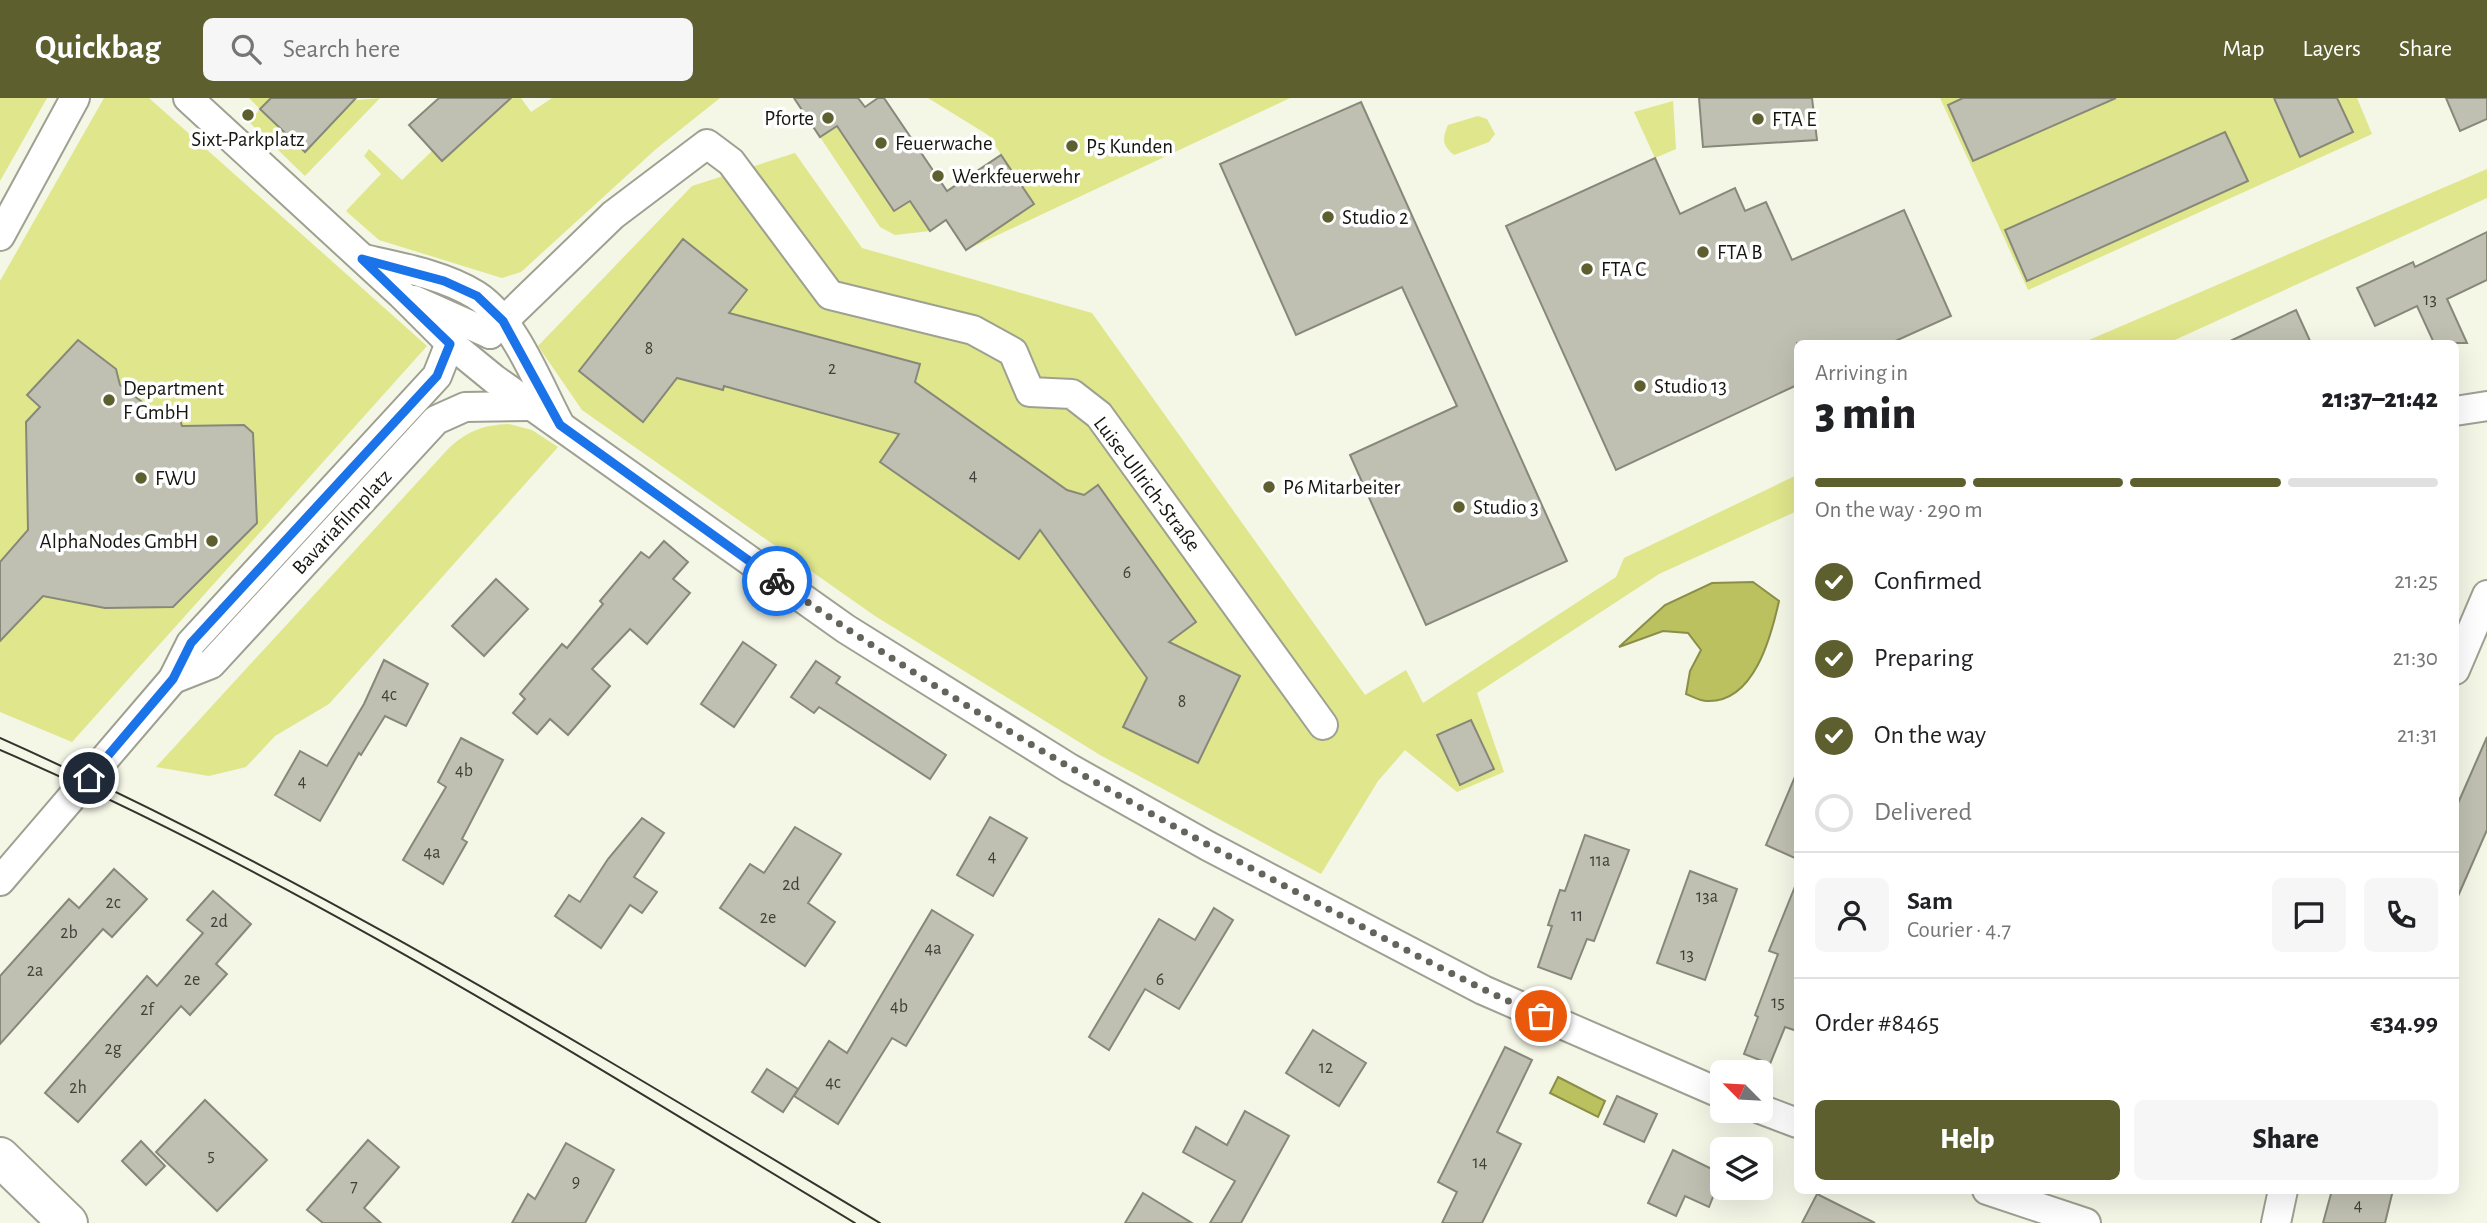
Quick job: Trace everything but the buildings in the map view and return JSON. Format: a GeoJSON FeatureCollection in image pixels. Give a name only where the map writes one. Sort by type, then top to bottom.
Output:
{"type":"FeatureCollection","features":[{"type":"Feature","properties":{"kind":"main road"},"geometry":{"type":"LineString","coordinates":[[0,1157],[68,1223]]}},
{"type":"Feature","properties":{"kind":"street"},"geometry":{"type":"LineString","coordinates":[[0,236],[75,98]]}},
{"type":"Feature","properties":{"kind":"street"},"geometry":{"type":"LineString","coordinates":[[188,98],[402,295],[450,344],[529,406],[560,425],[846,629],[1069,768],[1208,846],[1483,990],[1710,1089]]}},
{"type":"Feature","properties":{"kind":"street","name":"Luise-Ullrich-Straße"},"geometry":{"type":"LineString","coordinates":[[496,327],[613,215],[707,144],[731,162],[830,295],[973,330],[1013,352],[1030,392],[1072,394],[1099,415],[1323,724]]}},
{"type":"Feature","properties":{"kind":"street"},"geometry":{"type":"LineString","coordinates":[[362,259],[444,281],[477,296],[560,425]]}},
{"type":"Feature","properties":{"kind":"street"},"geometry":{"type":"LineString","coordinates":[[402,295],[496,327]]}},
{"type":"Feature","properties":{"kind":"street"},"geometry":{"type":"LineString","coordinates":[[494,379],[496,327]]}},
{"type":"Feature","properties":{"kind":"street","name":"Bavariafilmplatz"},"geometry":{"type":"LineString","coordinates":[[0,881],[173,679],[191,643],[437,376],[450,344]]}},
{"type":"Feature","properties":{"kind":"street"},"geometry":{"type":"LineString","coordinates":[[2459,410],[2487,405]]}},
{"type":"Feature","properties":{"kind":"street","name":"Bavariafilmplatz"},"geometry":{"type":"LineString","coordinates":[[173,679],[211,664],[436,420],[465,407],[529,406]]}},
{"type":"Feature","properties":{"kind":"street"},"geometry":{"type":"LineString","coordinates":[[2459,661],[2487,595]]}},
{"type":"Feature","properties":{"kind":"street"},"geometry":{"type":"LineString","coordinates":[[1773,1114],[1794,1123]]}},
{"type":"Feature","properties":{"kind":"street"},"geometry":{"type":"LineString","coordinates":[[1999,1194],[2087,1223]]}},
{"type":"Feature","properties":{"kind":"street"},"geometry":{"type":"LineString","coordinates":[[2276,1223],[2282,1194]]}},
{"type":"Feature","properties":{"kind":"shaded area"},"geometry":{"type":"Polygon","coordinates":[[[0,98],[47,98],[0,181],[0,98]]]}},
{"type":"Feature","properties":{"kind":"shaded area"},"geometry":{"type":"Polygon","coordinates":[[[104,98],[149,98],[427,346],[72,742],[0,712],[0,281],[104,98]]]}},
{"type":"Feature","properties":{"kind":"shaded area"},"geometry":{"type":"Polygon","coordinates":[[[249,98],[271,98],[261,109],[380,98],[305,176],[249,122],[260,109],[249,98]]]}},
{"type":"Feature","properties":{"kind":"shaded area"},"geometry":{"type":"Polygon","coordinates":[[[510,98],[521,98],[531,112],[552,98],[720,98],[656,149],[521,272],[502,278],[379,240],[346,211],[381,174],[364,156],[369,149],[402,180],[433,150],[443,160],[510,98]]]}},
{"type":"Feature","properties":{"kind":"shaded area"},"geometry":{"type":"Polygon","coordinates":[[[928,98],[1290,98],[966,250],[1034,204],[988,135],[928,98]]]}},
{"type":"Feature","properties":{"kind":"shaded area"},"geometry":{"type":"Polygon","coordinates":[[[1940,98],[2357,98],[2372,134],[2028,290],[1940,98]]]}},
{"type":"Feature","properties":{"kind":"shaded area"},"geometry":{"type":"Polygon","coordinates":[[[1673,101],[1676,149],[1655,158],[1634,112],[1673,101]]]}},
{"type":"Feature","properties":{"kind":"shaded area"},"geometry":{"type":"Polygon","coordinates":[[[1478,116],[1487,119],[1495,134],[1489,142],[1454,155],[1444,141],[1448,125],[1478,116]]]}},
{"type":"Feature","properties":{"kind":"shaded area"},"geometry":{"type":"Polygon","coordinates":[[[837,126],[894,211],[910,201],[930,231],[895,235],[880,227],[820,137],[837,126]]]}},
{"type":"Feature","properties":{"kind":"shaded area"},"geometry":{"type":"Polygon","coordinates":[[[795,153],[862,248],[1092,313],[1365,695],[1406,670],[1423,703],[1616,577],[1624,558],[1794,476],[1794,512],[1659,574],[1477,693],[1504,772],[1457,792],[1405,750],[1378,781],[1321,874],[1100,755],[875,616],[582,410],[538,346],[692,186],[795,153]]]}},
{"type":"Feature","properties":{"kind":"shaded area"},"geometry":{"type":"Polygon","coordinates":[[[2487,169],[2487,198],[2175,340],[2089,340],[2487,169]]]}},
{"type":"Feature","properties":{"kind":"shaded area"},"geometry":{"type":"Polygon","coordinates":[[[411,423],[415,428],[204,655],[200,651],[411,423]]]}},
{"type":"Feature","properties":{"kind":"shaded area"},"geometry":{"type":"Polygon","coordinates":[[[509,424],[532,430],[558,447],[329,704],[275,736],[246,767],[209,776],[156,767],[448,449],[476,430],[509,424]]]}},
{"type":"Feature","properties":{"kind":"shaded area"},"geometry":{"type":"Polygon","coordinates":[[[1753,582],[1779,601],[1776,616],[1758,665],[1737,691],[1723,699],[1704,701],[1686,694],[1690,671],[1701,650],[1688,633],[1663,631],[1619,647],[1665,605],[1712,583],[1753,582]]]}},
{"type":"Feature","properties":{"kind":"shaded area"},"geometry":{"type":"Polygon","coordinates":[[[1558,1077],[1605,1101],[1598,1117],[1550,1093],[1558,1077]]]}},
{"type":"Feature","properties":{"kind":"tram line"},"geometry":{"type":"LineString","coordinates":[[0,738],[227,847],[337,906],[556,1030],[880,1223]]}},
{"type":"Feature","properties":{"kind":"tram line"},"geometry":{"type":"LineString","coordinates":[[0,750],[221,855],[329,912],[541,1034],[855,1223]]}},
{"type":"Feature","properties":{"kind":"way so far"},"geometry":{"type":"LineString","coordinates":[[777,581],[934,686],[1069,768],[1208,846],[1483,990],[1541,1016]]}},
{"type":"Feature","properties":{"kind":"place","name":"Sixt-Parkplatz"},"geometry":{"type":"Point","coordinates":[248,115]}},
{"type":"Feature","properties":{"kind":"place","name":"Pforte"},"geometry":{"type":"Point","coordinates":[828,118]}},
{"type":"Feature","properties":{"kind":"place","name":"FTA E"},"geometry":{"type":"Point","coordinates":[1758,119]}},
{"type":"Feature","properties":{"kind":"place","name":"Feuerwache"},"geometry":{"type":"Point","coordinates":[881,143]}},
{"type":"Feature","properties":{"kind":"place","name":"P5 Kunden"},"geometry":{"type":"Point","coordinates":[1072,146]}},
{"type":"Feature","properties":{"kind":"place","name":"Werkfeuerwehr"},"geometry":{"type":"Point","coordinates":[938,176]}},
{"type":"Feature","properties":{"kind":"place","name":"Studio 2"},"geometry":{"type":"Point","coordinates":[1328,217]}},
{"type":"Feature","properties":{"kind":"place","name":"FTA B"},"geometry":{"type":"Point","coordinates":[1703,252]}},
{"type":"Feature","properties":{"kind":"place","name":"FTA C"},"geometry":{"type":"Point","coordinates":[1587,269]}},
{"type":"Feature","properties":{"kind":"place","name":"Studio 13"},"geometry":{"type":"Point","coordinates":[1640,386]}},
{"type":"Feature","properties":{"kind":"place","name":"Department F GmbH"},"geometry":{"type":"Point","coordinates":[109,400]}},
{"type":"Feature","properties":{"kind":"place","name":"FWU"},"geometry":{"type":"Point","coordinates":[141,478]}},
{"type":"Feature","properties":{"kind":"place","name":"P6 Mitarbeiter"},"geometry":{"type":"Point","coordinates":[1269,487]}},
{"type":"Feature","properties":{"kind":"place","name":"Studio 3"},"geometry":{"type":"Point","coordinates":[1459,507]}},
{"type":"Feature","properties":{"kind":"place","name":"AlphaNodes GmbH"},"geometry":{"type":"Point","coordinates":[212,541]}},
{"type":"Feature","properties":{"kind":"route"},"geometry":{"type":"LineString","coordinates":[[89,778],[173,679],[191,643],[437,376],[450,344],[362,259],[444,281],[477,296],[503,321],[560,425],[777,581]]}}]}
